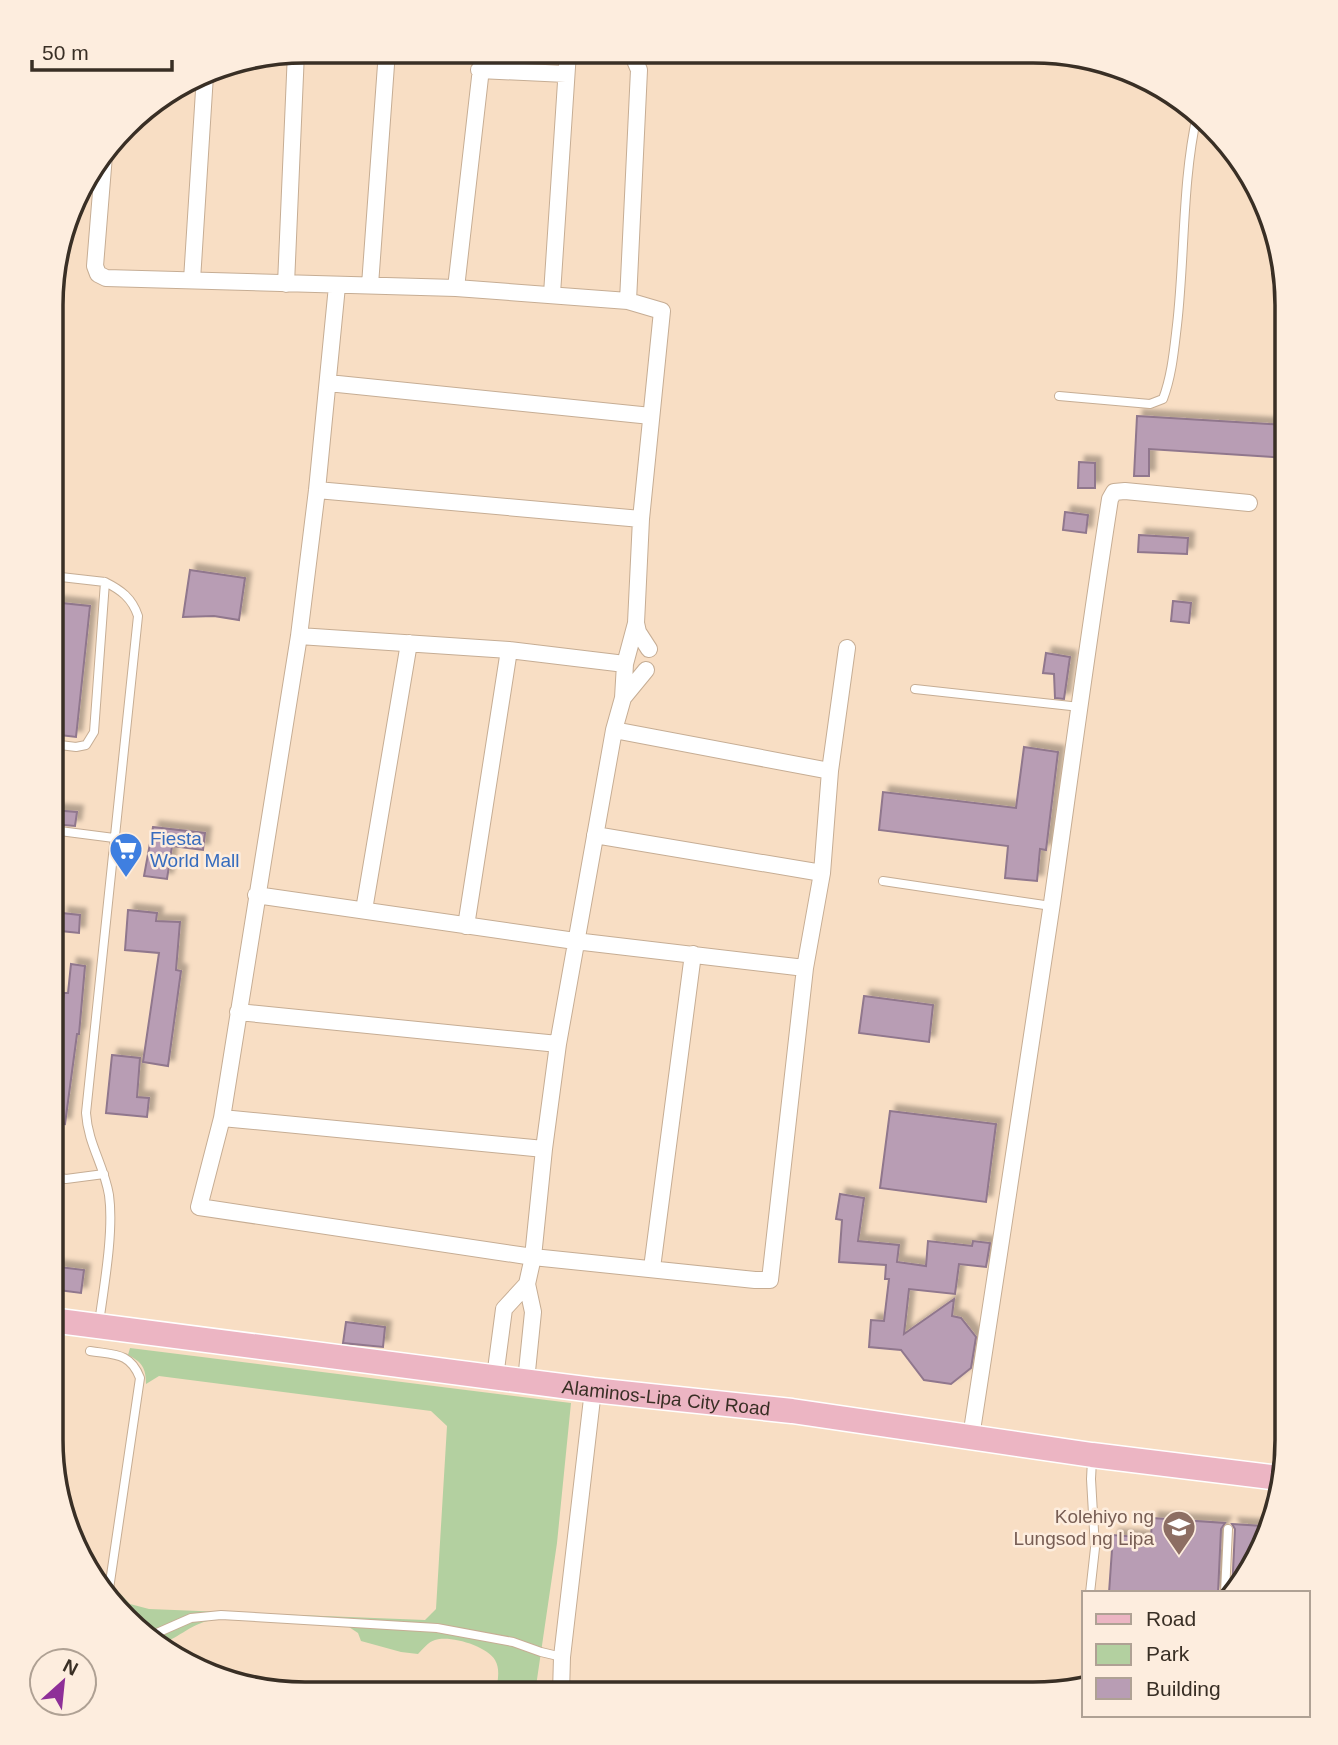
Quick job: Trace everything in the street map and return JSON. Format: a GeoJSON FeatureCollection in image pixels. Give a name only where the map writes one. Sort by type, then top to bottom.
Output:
{"type":"FeatureCollection","features":[{"type":"Feature","properties":{"kind":"main road","name":"Alaminos-Lipa City Road"},"geometry":{"type":"LineString","coordinates":[[63,1322],[593,1390],[792,1411],[1092,1455],[1271,1477]]}},
{"type":"Feature","properties":{"kind":"street"},"geometry":{"type":"LineString","coordinates":[[370,285],[386,63]]}},
{"type":"Feature","properties":{"kind":"street"},"geometry":{"type":"LineString","coordinates":[[456,288],[481,63]]}},
{"type":"Feature","properties":{"kind":"street"},"geometry":{"type":"LineString","coordinates":[[552,294],[567,63]]}},
{"type":"Feature","properties":{"kind":"street"},"geometry":{"type":"LineString","coordinates":[[628,300],[639,70],[637,63]]}},
{"type":"Feature","properties":{"kind":"street"},"geometry":{"type":"LineString","coordinates":[[286,284],[295,64]]}},
{"type":"Feature","properties":{"kind":"street"},"geometry":{"type":"LineString","coordinates":[[480,70],[566,74]]}},
{"type":"Feature","properties":{"kind":"street"},"geometry":{"type":"LineString","coordinates":[[191,280],[204,85]]}},
{"type":"Feature","properties":{"kind":"street"},"geometry":{"type":"LineString","coordinates":[[102,174],[94,266],[98,274],[106,278],[456,288],[628,300],[662,311],[641,519],[636,623],[625,664],[623,698],[614,730],[558,1044],[533,1257],[527,1284],[533,1312],[526,1381]]}},
{"type":"Feature","properties":{"kind":"street"},"geometry":{"type":"LineString","coordinates":[[337,286],[317,490],[299,636],[222,1118],[199,1207],[533,1257],[770,1280],[805,968],[822,873],[830,771],[847,648]]}},
{"type":"Feature","properties":{"kind":"street"},"geometry":{"type":"LineString","coordinates":[[328,383],[651,416]]}},
{"type":"Feature","properties":{"kind":"street"},"geometry":{"type":"LineString","coordinates":[[317,490],[641,519]]}},
{"type":"Feature","properties":{"kind":"street"},"geometry":{"type":"LineString","coordinates":[[971,1437],[1110,499],[1114,492],[1125,491],[1249,503]]}},
{"type":"Feature","properties":{"kind":"street"},"geometry":{"type":"LineString","coordinates":[[636,623],[638,632],[649,649]]}},
{"type":"Feature","properties":{"kind":"street"},"geometry":{"type":"LineString","coordinates":[[299,636],[509,650],[625,664]]}},
{"type":"Feature","properties":{"kind":"street"},"geometry":{"type":"LineString","coordinates":[[364,910],[409,643]]}},
{"type":"Feature","properties":{"kind":"street"},"geometry":{"type":"LineString","coordinates":[[466,926],[509,650]]}},
{"type":"Feature","properties":{"kind":"street"},"geometry":{"type":"LineString","coordinates":[[623,698],[646,670]]}},
{"type":"Feature","properties":{"kind":"street"},"geometry":{"type":"LineString","coordinates":[[614,730],[830,771]]}},
{"type":"Feature","properties":{"kind":"street"},"geometry":{"type":"LineString","coordinates":[[595,835],[822,873]]}},
{"type":"Feature","properties":{"kind":"street"},"geometry":{"type":"LineString","coordinates":[[256,895],[575,941],[805,968]]}},
{"type":"Feature","properties":{"kind":"street"},"geometry":{"type":"LineString","coordinates":[[652,1268],[693,954]]}},
{"type":"Feature","properties":{"kind":"street"},"geometry":{"type":"LineString","coordinates":[[238,1012],[558,1044]]}},
{"type":"Feature","properties":{"kind":"street"},"geometry":{"type":"LineString","coordinates":[[222,1118],[544,1149]]}},
{"type":"Feature","properties":{"kind":"street"},"geometry":{"type":"LineString","coordinates":[[495,1377],[504,1309],[527,1284]]}},
{"type":"Feature","properties":{"kind":"street"},"geometry":{"type":"LineString","coordinates":[[561,1682],[593,1390]]}},
{"type":"Feature","properties":{"kind":"lane"},"geometry":{"type":"LineString","coordinates":[[1059,396],[1150,404],[1163,399],[1181,285],[1191,140],[1194,126]]}},
{"type":"Feature","properties":{"kind":"lane"},"geometry":{"type":"LineString","coordinates":[[63,577],[105,582],[126,595],[138,616],[86,1113],[87,1132],[104,1174],[109,1196],[109,1225],[98,1326]]}},
{"type":"Feature","properties":{"kind":"lane"},"geometry":{"type":"LineString","coordinates":[[63,745],[86,745],[94,732],[105,582]]}},
{"type":"Feature","properties":{"kind":"lane"},"geometry":{"type":"LineString","coordinates":[[915,689],[1080,707]]}},
{"type":"Feature","properties":{"kind":"lane"},"geometry":{"type":"LineString","coordinates":[[63,832],[114,838]]}},
{"type":"Feature","properties":{"kind":"lane"},"geometry":{"type":"LineString","coordinates":[[883,881],[1051,906]]}},
{"type":"Feature","properties":{"kind":"lane"},"geometry":{"type":"LineString","coordinates":[[63,1178],[104,1174]]}},
{"type":"Feature","properties":{"kind":"lane"},"geometry":{"type":"LineString","coordinates":[[90,1351],[125,1357],[135,1364],[140,1378],[110,1582]]}},
{"type":"Feature","properties":{"kind":"lane"},"geometry":{"type":"LineString","coordinates":[[1090,1591],[1095,1548],[1092,1455]]}},
{"type":"Feature","properties":{"kind":"lane"},"geometry":{"type":"LineString","coordinates":[[1225,1585],[1228,1529]]}},
{"type":"Feature","properties":{"kind":"lane"},"geometry":{"type":"LineString","coordinates":[[158,1632],[191,1618],[220,1615],[437,1628],[513,1642],[562,1657]]}},
{"type":"Feature","properties":{"kind":"green space"},"geometry":{"type":"Polygon","coordinates":[[[130,1348],[571,1403],[557,1543],[537,1682],[497,1682],[498,1668],[491,1655],[476,1646],[450,1639],[432,1641],[418,1654],[361,1641],[358,1633],[349,1627],[244,1618],[204,1622],[170,1640],[158,1632],[134,1611],[114,1587],[130,1604],[149,1609],[425,1620],[436,1609],[447,1426],[431,1411],[159,1376],[146,1384],[142,1366],[128,1355],[130,1348]]]}},
{"type":"Feature","properties":{"kind":"building"},"geometry":{"type":"Polygon","coordinates":[[[1137,416],[1275,424],[1275,457],[1149,449],[1149,476],[1134,476],[1137,416]]]}},
{"type":"Feature","properties":{"kind":"building"},"geometry":{"type":"Polygon","coordinates":[[[1079,462],[1095,463],[1095,488],[1078,488],[1079,462]]]}},
{"type":"Feature","properties":{"kind":"building"},"geometry":{"type":"Polygon","coordinates":[[[1065,512],[1088,515],[1086,533],[1063,530],[1065,512]]]}},
{"type":"Feature","properties":{"kind":"building"},"geometry":{"type":"Polygon","coordinates":[[[1139,535],[1188,538],[1187,554],[1138,552],[1139,535]]]}},
{"type":"Feature","properties":{"kind":"building"},"geometry":{"type":"Polygon","coordinates":[[[190,570],[245,578],[239,620],[214,616],[183,617],[190,570]]]}},
{"type":"Feature","properties":{"kind":"building"},"geometry":{"type":"Polygon","coordinates":[[[1173,601],[1191,603],[1189,623],[1171,621],[1173,601]]]}},
{"type":"Feature","properties":{"kind":"building"},"geometry":{"type":"Polygon","coordinates":[[[63,603],[90,606],[76,737],[63,735],[63,603]]]}},
{"type":"Feature","properties":{"kind":"building"},"geometry":{"type":"Polygon","coordinates":[[[1046,653],[1070,657],[1064,699],[1055,698],[1054,674],[1043,673],[1046,653]]]}},
{"type":"Feature","properties":{"kind":"building"},"geometry":{"type":"Polygon","coordinates":[[[1024,747],[1058,752],[1046,850],[1040,849],[1037,881],[1005,878],[1008,846],[879,830],[883,792],[1016,808],[1024,747]]]}},
{"type":"Feature","properties":{"kind":"building"},"geometry":{"type":"Polygon","coordinates":[[[63,811],[77,812],[75,826],[63,825],[63,811]]]}},
{"type":"Feature","properties":{"kind":"building"},"geometry":{"type":"Polygon","coordinates":[[[153,827],[205,833],[203,850],[172,846],[167,879],[144,876],[153,827]]]}},
{"type":"Feature","properties":{"kind":"building"},"geometry":{"type":"Polygon","coordinates":[[[128,910],[157,913],[156,921],[180,922],[176,970],[181,971],[168,1066],[143,1062],[159,953],[125,950],[128,910]]]}},
{"type":"Feature","properties":{"kind":"building"},"geometry":{"type":"Polygon","coordinates":[[[63,913],[80,915],[79,933],[63,931],[63,913]]]}},
{"type":"Feature","properties":{"kind":"building"},"geometry":{"type":"Polygon","coordinates":[[[71,964],[85,966],[79,1034],[65,1124],[63,1001],[64,993],[68,993],[71,964]]]}},
{"type":"Feature","properties":{"kind":"building"},"geometry":{"type":"Polygon","coordinates":[[[864,996],[933,1005],[929,1042],[859,1033],[864,996]]]}},
{"type":"Feature","properties":{"kind":"building"},"geometry":{"type":"Polygon","coordinates":[[[112,1055],[140,1058],[137,1097],[149,1098],[147,1117],[106,1113],[112,1055]]]}},
{"type":"Feature","properties":{"kind":"building"},"geometry":{"type":"Polygon","coordinates":[[[890,1111],[996,1124],[986,1202],[880,1188],[890,1111]]]}},
{"type":"Feature","properties":{"kind":"building"},"geometry":{"type":"Polygon","coordinates":[[[840,1194],[864,1198],[858,1241],[899,1245],[897,1262],[926,1266],[928,1241],[972,1246],[973,1241],[990,1243],[986,1267],[959,1264],[955,1294],[909,1289],[904,1334],[954,1299],[952,1316],[961,1318],[976,1337],[971,1368],[951,1384],[924,1380],[901,1350],[869,1347],[871,1320],[884,1321],[889,1279],[885,1279],[886,1265],[839,1262],[842,1220],[836,1219],[840,1194]]]}},
{"type":"Feature","properties":{"kind":"building"},"geometry":{"type":"Polygon","coordinates":[[[63,1267],[84,1270],[81,1293],[63,1291],[63,1267]]]}},
{"type":"Feature","properties":{"kind":"building"},"geometry":{"type":"Polygon","coordinates":[[[346,1322],[385,1327],[383,1347],[343,1343],[346,1322]]]}},
{"type":"Feature","properties":{"kind":"building"},"geometry":{"type":"Polygon","coordinates":[[[1152,1518],[1225,1523],[1221,1529],[1218,1591],[1109,1591],[1113,1535],[1151,1538],[1152,1518]]]}},
{"type":"Feature","properties":{"kind":"building"},"geometry":{"type":"Polygon","coordinates":[[[1232,1524],[1259,1526],[1233,1576],[1235,1529],[1232,1524]]]}},
{"type":"Feature","properties":{"kind":"place","name":"Fiesta World Mall"},"geometry":{"type":"Point","coordinates":[126,879]}},
{"type":"Feature","properties":{"kind":"place","name":"Kolehiyo ng Lungsod ng Lipa"},"geometry":{"type":"Point","coordinates":[1179,1557]}}]}
